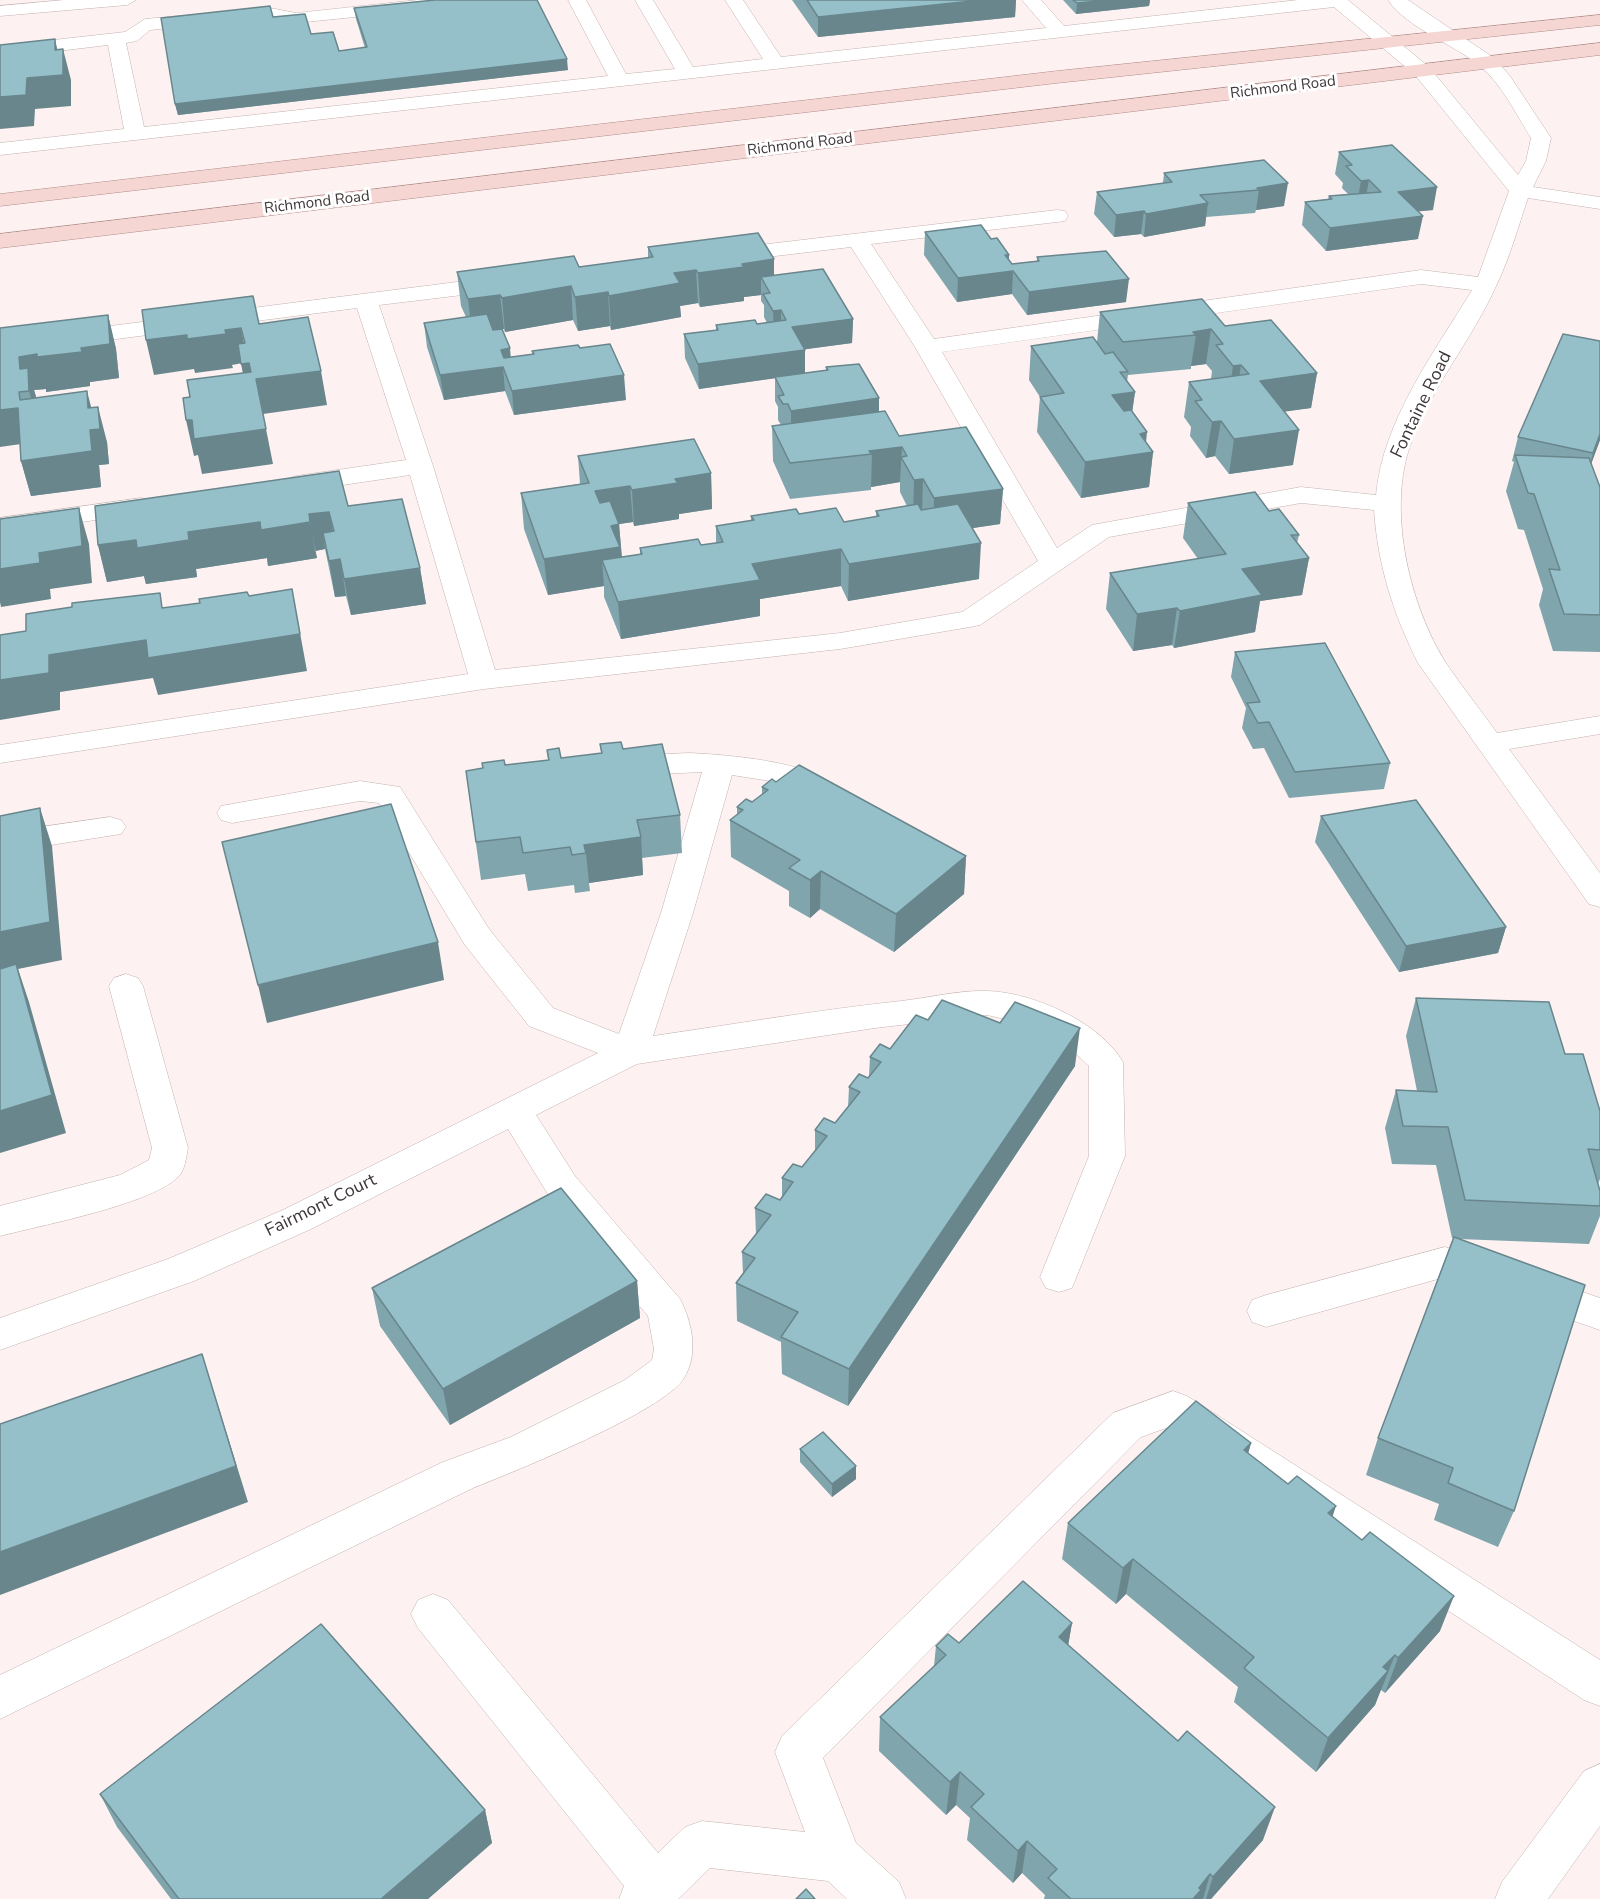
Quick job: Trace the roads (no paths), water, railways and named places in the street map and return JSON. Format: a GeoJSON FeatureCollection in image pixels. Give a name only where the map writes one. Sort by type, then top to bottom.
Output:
{"type":"FeatureCollection","features":[{"type":"Feature","properties":{"kind":"main road","name":"Richmond Road"},"geometry":{"type":"LineString","coordinates":[[0,200],[1057,77],[1600,20]]}},
{"type":"Feature","properties":{"kind":"main road","name":"Richmond Road"},"geometry":{"type":"LineString","coordinates":[[0,241],[1600,49]]}},
{"type":"Feature","properties":{"kind":"street"},"geometry":{"type":"LineString","coordinates":[[0,11],[127,0]]}},
{"type":"Feature","properties":{"kind":"street"},"geometry":{"type":"LineString","coordinates":[[0,52],[130,37],[145,25],[270,13],[296,18],[471,0]]}},
{"type":"Feature","properties":{"kind":"street"},"geometry":{"type":"LineString","coordinates":[[578,0],[620,80]]}},
{"type":"Feature","properties":{"kind":"street"},"geometry":{"type":"LineString","coordinates":[[644,0],[687,73]]}},
{"type":"Feature","properties":{"kind":"street"},"geometry":{"type":"LineString","coordinates":[[734,0],[775,63]]}},
{"type":"Feature","properties":{"kind":"street"},"geometry":{"type":"LineString","coordinates":[[1031,0],[1060,32]]}},
{"type":"Feature","properties":{"kind":"street"},"geometry":{"type":"LineString","coordinates":[[1177,0],[1194,17]]}},
{"type":"Feature","properties":{"kind":"street"},"geometry":{"type":"LineString","coordinates":[[0,149],[1194,17],[1260,4],[1338,0],[1422,70],[1520,191],[1600,203]]}},
{"type":"Feature","properties":{"kind":"street","name":"Fontaine Road"},"geometry":{"type":"LineString","coordinates":[[1397,0],[1424,21],[1487,62],[1503,80],[1541,138],[1536,161],[1520,191],[1486,285],[1431,378],[1397,448],[1387,504],[1390,549],[1410,619],[1432,663],[1600,896]]}},
{"type":"Feature","properties":{"kind":"street"},"geometry":{"type":"LineString","coordinates":[[116,39],[135,134]]}},
{"type":"Feature","properties":{"kind":"street"},"geometry":{"type":"LineString","coordinates":[[703,258],[1057,216]]}},
{"type":"Feature","properties":{"kind":"street"},"geometry":{"type":"LineString","coordinates":[[857,239],[927,347],[1053,564]]}},
{"type":"Feature","properties":{"kind":"street"},"geometry":{"type":"LineString","coordinates":[[927,347],[1421,277],[1486,285]]}},
{"type":"Feature","properties":{"kind":"street"},"geometry":{"type":"LineString","coordinates":[[0,347],[529,280]]}},
{"type":"Feature","properties":{"kind":"street"},"geometry":{"type":"LineString","coordinates":[[366,300],[420,466],[484,680]]}},
{"type":"Feature","properties":{"kind":"street"},"geometry":{"type":"LineString","coordinates":[[268,488],[420,466]]}},
{"type":"Feature","properties":{"kind":"street"},"geometry":{"type":"LineString","coordinates":[[0,754],[484,680],[840,640],[970,619],[1101,531],[1301,495],[1387,504]]}},
{"type":"Feature","properties":{"kind":"street"},"geometry":{"type":"LineString","coordinates":[[0,526],[163,503]]}},
{"type":"Feature","properties":{"kind":"street"},"geometry":{"type":"LineString","coordinates":[[1490,743],[1600,725]]}},
{"type":"Feature","properties":{"kind":"street"},"geometry":{"type":"LineString","coordinates":[[590,770],[634,764],[720,764],[791,775],[851,807]]}},
{"type":"Feature","properties":{"kind":"street"},"geometry":{"type":"LineString","coordinates":[[630,1052],[677,913],[720,764]]}},
{"type":"Feature","properties":{"kind":"street"},"geometry":{"type":"LineString","coordinates":[[232,813],[360,791],[390,794],[477,938],[541,1017],[630,1052],[864,1017],[987,1003],[1030,1012],[1073,1031],[1106,1062],[1107,1156],[1059,1277]]}},
{"type":"Feature","properties":{"kind":"street"},"geometry":{"type":"LineString","coordinates":[[0,843],[110,827]]}},
{"type":"Feature","properties":{"kind":"street"},"geometry":{"type":"LineString","coordinates":[[0,1221],[130,1187],[165,1168],[170,1148],[126,986]]}},
{"type":"Feature","properties":{"kind":"street","name":"Fairmont Court"},"geometry":{"type":"LineString","coordinates":[[0,1334],[181,1270],[296,1220],[630,1052]]}},
{"type":"Feature","properties":{"kind":"street"},"geometry":{"type":"LineString","coordinates":[[0,1698],[458,1475],[525,1449],[639,1392],[669,1369],[674,1349],[666,1310],[562,1186],[514,1110]]}},
{"type":"Feature","properties":{"kind":"street"},"geometry":{"type":"LineString","coordinates":[[1266,1311],[1446,1262],[1600,1314]]}},
{"type":"Feature","properties":{"kind":"street"},"geometry":{"type":"LineString","coordinates":[[882,1899],[839,1859],[798,1752],[1126,1425],[1173,1408],[1600,1685]]}},
{"type":"Feature","properties":{"kind":"street"},"geometry":{"type":"LineString","coordinates":[[433,1614],[649,1893],[702,1844],[839,1859]]}},
{"type":"Feature","properties":{"kind":"street"},"geometry":{"type":"LineString","coordinates":[[1519,1899],[1600,1787]]}}]}
